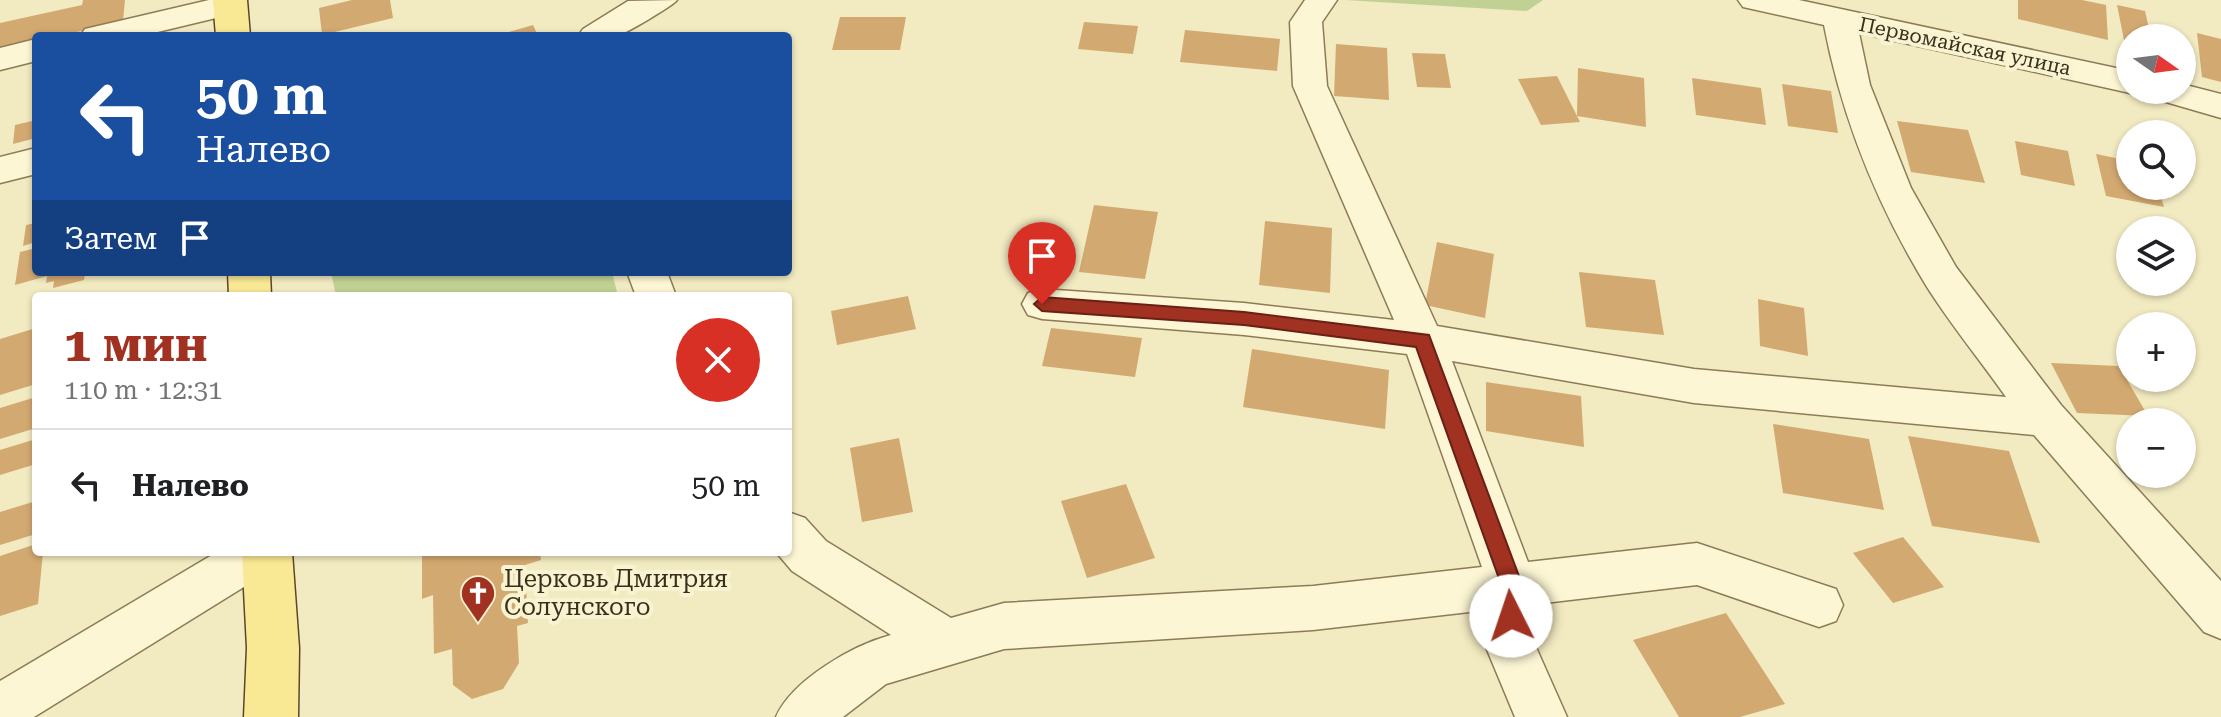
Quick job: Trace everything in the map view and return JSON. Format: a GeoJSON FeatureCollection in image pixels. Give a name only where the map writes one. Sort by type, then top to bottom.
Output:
{"type":"FeatureCollection","features":[{"type":"Feature","properties":{"kind":"main road"},"geometry":{"type":"LineString","coordinates":[[267,556],[273,648],[271,717]]}},
{"type":"Feature","properties":{"kind":"street"},"geometry":{"type":"LineString","coordinates":[[601,32],[639,8],[661,0]]}},
{"type":"Feature","properties":{"kind":"street"},"geometry":{"type":"LineString","coordinates":[[1321,0],[1306,22],[1310,86],[1423,340],[1513,587],[1510,645],[1541,717]]}},
{"type":"Feature","properties":{"kind":"street","name":"Первомайская улица"},"geometry":{"type":"LineString","coordinates":[[1754,0],[2116,79]]}},
{"type":"Feature","properties":{"kind":"street"},"geometry":{"type":"LineString","coordinates":[[121,32],[231,14]]}},
{"type":"Feature","properties":{"kind":"street"},"geometry":{"type":"LineString","coordinates":[[1839,19],[1853,85],[1892,188],[1942,277],[2046,418],[2217,606]]}},
{"type":"Feature","properties":{"kind":"street"},"geometry":{"type":"LineString","coordinates":[[0,59],[32,51]]}},
{"type":"Feature","properties":{"kind":"street"},"geometry":{"type":"LineString","coordinates":[[2196,99],[2221,106]]}},
{"type":"Feature","properties":{"kind":"street"},"geometry":{"type":"LineString","coordinates":[[0,170],[32,162]]}},
{"type":"Feature","properties":{"kind":"street"},"geometry":{"type":"LineString","coordinates":[[1042,304],[1244,319],[1423,340],[1694,386],[2046,418]]}},
{"type":"Feature","properties":{"kind":"street"},"geometry":{"type":"LineString","coordinates":[[792,537],[809,556],[947,643]]}},
{"type":"Feature","properties":{"kind":"street"},"geometry":{"type":"LineString","coordinates":[[0,709],[252,556]]}},
{"type":"Feature","properties":{"kind":"street"},"geometry":{"type":"LineString","coordinates":[[802,717],[872,664],[1004,626],[1313,608],[1697,564],[1819,605]]}},
{"type":"Feature","properties":{"kind":"green space"},"geometry":{"type":"Polygon","coordinates":[[[1345,0],[1543,0],[1527,11],[1345,0]]]}},
{"type":"Feature","properties":{"kind":"green space"},"geometry":{"type":"Polygon","coordinates":[[[332,276],[613,276],[617,292],[335,292],[332,276]]]}},
{"type":"Feature","properties":{"kind":"building"},"geometry":{"type":"Polygon","coordinates":[[[83,0],[125,0],[123,21],[77,32],[32,32],[32,42],[0,50],[0,23],[82,5],[83,0]]]}},
{"type":"Feature","properties":{"kind":"building"},"geometry":{"type":"Polygon","coordinates":[[[352,0],[390,0],[393,18],[335,32],[322,32],[319,8],[352,0]]]}},
{"type":"Feature","properties":{"kind":"building"},"geometry":{"type":"Polygon","coordinates":[[[2018,0],[2082,0],[2106,5],[2108,40],[2018,19],[2018,0]]]}},
{"type":"Feature","properties":{"kind":"building"},"geometry":{"type":"Polygon","coordinates":[[[2117,5],[2145,11],[2148,24],[2121,24],[2117,5]]]}},
{"type":"Feature","properties":{"kind":"building"},"geometry":{"type":"Polygon","coordinates":[[[840,17],[906,17],[900,50],[832,50],[840,17]]]}},
{"type":"Feature","properties":{"kind":"building"},"geometry":{"type":"Polygon","coordinates":[[[1084,22],[1138,26],[1133,54],[1078,49],[1084,22]]]}},
{"type":"Feature","properties":{"kind":"building"},"geometry":{"type":"Polygon","coordinates":[[[533,25],[536,32],[509,32],[533,25]]]}},
{"type":"Feature","properties":{"kind":"building"},"geometry":{"type":"Polygon","coordinates":[[[1185,30],[1280,39],[1277,71],[1180,62],[1185,30]]]}},
{"type":"Feature","properties":{"kind":"building"},"geometry":{"type":"Polygon","coordinates":[[[2197,33],[2221,39],[2221,82],[2202,77],[2197,33]]]}},
{"type":"Feature","properties":{"kind":"building"},"geometry":{"type":"Polygon","coordinates":[[[1336,44],[1387,48],[1389,100],[1334,96],[1336,44]]]}},
{"type":"Feature","properties":{"kind":"building"},"geometry":{"type":"Polygon","coordinates":[[[1412,53],[1445,54],[1451,88],[1417,87],[1412,53]]]}},
{"type":"Feature","properties":{"kind":"building"},"geometry":{"type":"Polygon","coordinates":[[[1578,68],[1644,78],[1646,127],[1577,116],[1578,68]]]}},
{"type":"Feature","properties":{"kind":"building"},"geometry":{"type":"Polygon","coordinates":[[[1557,76],[1580,122],[1541,125],[1518,79],[1557,76]]]}},
{"type":"Feature","properties":{"kind":"building"},"geometry":{"type":"Polygon","coordinates":[[[1692,78],[1761,88],[1766,125],[1696,115],[1692,78]]]}},
{"type":"Feature","properties":{"kind":"building"},"geometry":{"type":"Polygon","coordinates":[[[1782,84],[1831,91],[1838,133],[1788,126],[1782,84]]]}},
{"type":"Feature","properties":{"kind":"building"},"geometry":{"type":"Polygon","coordinates":[[[32,121],[32,139],[13,144],[15,125],[32,121]]]}},
{"type":"Feature","properties":{"kind":"building"},"geometry":{"type":"Polygon","coordinates":[[[1897,121],[1968,130],[1985,183],[1911,172],[1897,121]]]}},
{"type":"Feature","properties":{"kind":"building"},"geometry":{"type":"Polygon","coordinates":[[[2015,141],[2068,151],[2075,186],[2021,175],[2015,141]]]}},
{"type":"Feature","properties":{"kind":"building"},"geometry":{"type":"Polygon","coordinates":[[[2096,154],[2116,158],[2116,198],[2106,196],[2096,154]]]}},
{"type":"Feature","properties":{"kind":"building"},"geometry":{"type":"Polygon","coordinates":[[[2127,200],[2162,200],[2164,207],[2127,200]]]}},
{"type":"Feature","properties":{"kind":"building"},"geometry":{"type":"Polygon","coordinates":[[[1094,205],[1158,212],[1145,279],[1079,272],[1094,205]]]}},
{"type":"Feature","properties":{"kind":"building"},"geometry":{"type":"Polygon","coordinates":[[[1265,221],[1332,228],[1330,293],[1259,285],[1265,221]]]}},
{"type":"Feature","properties":{"kind":"building"},"geometry":{"type":"Polygon","coordinates":[[[32,224],[32,243],[23,246],[26,225],[32,224]]]}},
{"type":"Feature","properties":{"kind":"building"},"geometry":{"type":"Polygon","coordinates":[[[1437,242],[1494,254],[1485,318],[1425,305],[1437,242]]]}},
{"type":"Feature","properties":{"kind":"building"},"geometry":{"type":"Polygon","coordinates":[[[32,249],[32,276],[47,276],[15,285],[20,252],[32,249]]]}},
{"type":"Feature","properties":{"kind":"building"},"geometry":{"type":"Polygon","coordinates":[[[1579,272],[1655,280],[1664,335],[1586,327],[1579,272]]]}},
{"type":"Feature","properties":{"kind":"building"},"geometry":{"type":"Polygon","coordinates":[[[47,276],[84,276],[84,280],[53,288],[54,281],[46,283],[47,276]]]}},
{"type":"Feature","properties":{"kind":"building"},"geometry":{"type":"Polygon","coordinates":[[[908,296],[916,329],[837,345],[831,311],[908,296]]]}},
{"type":"Feature","properties":{"kind":"building"},"geometry":{"type":"Polygon","coordinates":[[[1758,299],[1804,308],[1808,356],[1760,346],[1758,299]]]}},
{"type":"Feature","properties":{"kind":"building"},"geometry":{"type":"Polygon","coordinates":[[[1051,328],[1142,338],[1135,377],[1042,366],[1051,328]]]}},
{"type":"Feature","properties":{"kind":"building"},"geometry":{"type":"Polygon","coordinates":[[[32,329],[32,385],[0,395],[0,339],[32,329]]]}},
{"type":"Feature","properties":{"kind":"building"},"geometry":{"type":"Polygon","coordinates":[[[1252,349],[1389,370],[1385,429],[1243,407],[1252,349]]]}},
{"type":"Feature","properties":{"kind":"building"},"geometry":{"type":"Polygon","coordinates":[[[2051,363],[2116,366],[2116,392],[2134,392],[2143,408],[2116,408],[2116,415],[2077,413],[2051,363]]]}},
{"type":"Feature","properties":{"kind":"building"},"geometry":{"type":"Polygon","coordinates":[[[1486,382],[1581,396],[1584,447],[1486,431],[1486,382]]]}},
{"type":"Feature","properties":{"kind":"building"},"geometry":{"type":"Polygon","coordinates":[[[32,398],[32,429],[0,439],[0,408],[32,398]]]}},
{"type":"Feature","properties":{"kind":"building"},"geometry":{"type":"Polygon","coordinates":[[[1773,424],[1869,439],[1884,510],[1783,493],[1773,424]]]}},
{"type":"Feature","properties":{"kind":"building"},"geometry":{"type":"Polygon","coordinates":[[[1908,436],[2009,451],[2040,543],[1932,526],[1908,436]]]}},
{"type":"Feature","properties":{"kind":"building"},"geometry":{"type":"Polygon","coordinates":[[[899,438],[913,512],[862,522],[850,448],[899,438]]]}},
{"type":"Feature","properties":{"kind":"building"},"geometry":{"type":"Polygon","coordinates":[[[32,440],[32,465],[0,475],[0,450],[32,440]]]}},
{"type":"Feature","properties":{"kind":"building"},"geometry":{"type":"Polygon","coordinates":[[[1126,484],[1155,558],[1087,578],[1061,501],[1126,484]]]}},
{"type":"Feature","properties":{"kind":"building"},"geometry":{"type":"Polygon","coordinates":[[[32,502],[32,535],[0,545],[0,512],[32,502]]]}},
{"type":"Feature","properties":{"kind":"building"},"geometry":{"type":"Polygon","coordinates":[[[1903,537],[1944,587],[1893,603],[1853,553],[1903,537]]]}},
{"type":"Feature","properties":{"kind":"building"},"geometry":{"type":"Polygon","coordinates":[[[32,545],[32,556],[43,556],[38,604],[0,616],[0,556],[32,545]]]}},
{"type":"Feature","properties":{"kind":"building","name":"Церковь Дмитрия Солунского"},"geometry":{"type":"Polygon","coordinates":[[[422,556],[540,556],[541,560],[525,565],[528,623],[517,626],[519,663],[503,689],[472,699],[453,685],[452,649],[434,654],[433,595],[422,599],[422,556]]]}},
{"type":"Feature","properties":{"kind":"building"},"geometry":{"type":"Polygon","coordinates":[[[1726,613],[1785,704],[1740,717],[1679,717],[1633,640],[1726,613]]]}},
{"type":"Feature","properties":{"kind":"place","name":"Церковь Дмитрия Солунского"},"geometry":{"type":"Point","coordinates":[478,624]}},
{"type":"Feature","properties":{"kind":"route"},"geometry":{"type":"LineString","coordinates":[[1042,304],[1244,319],[1423,340],[1513,587],[1511,616]]}}]}
